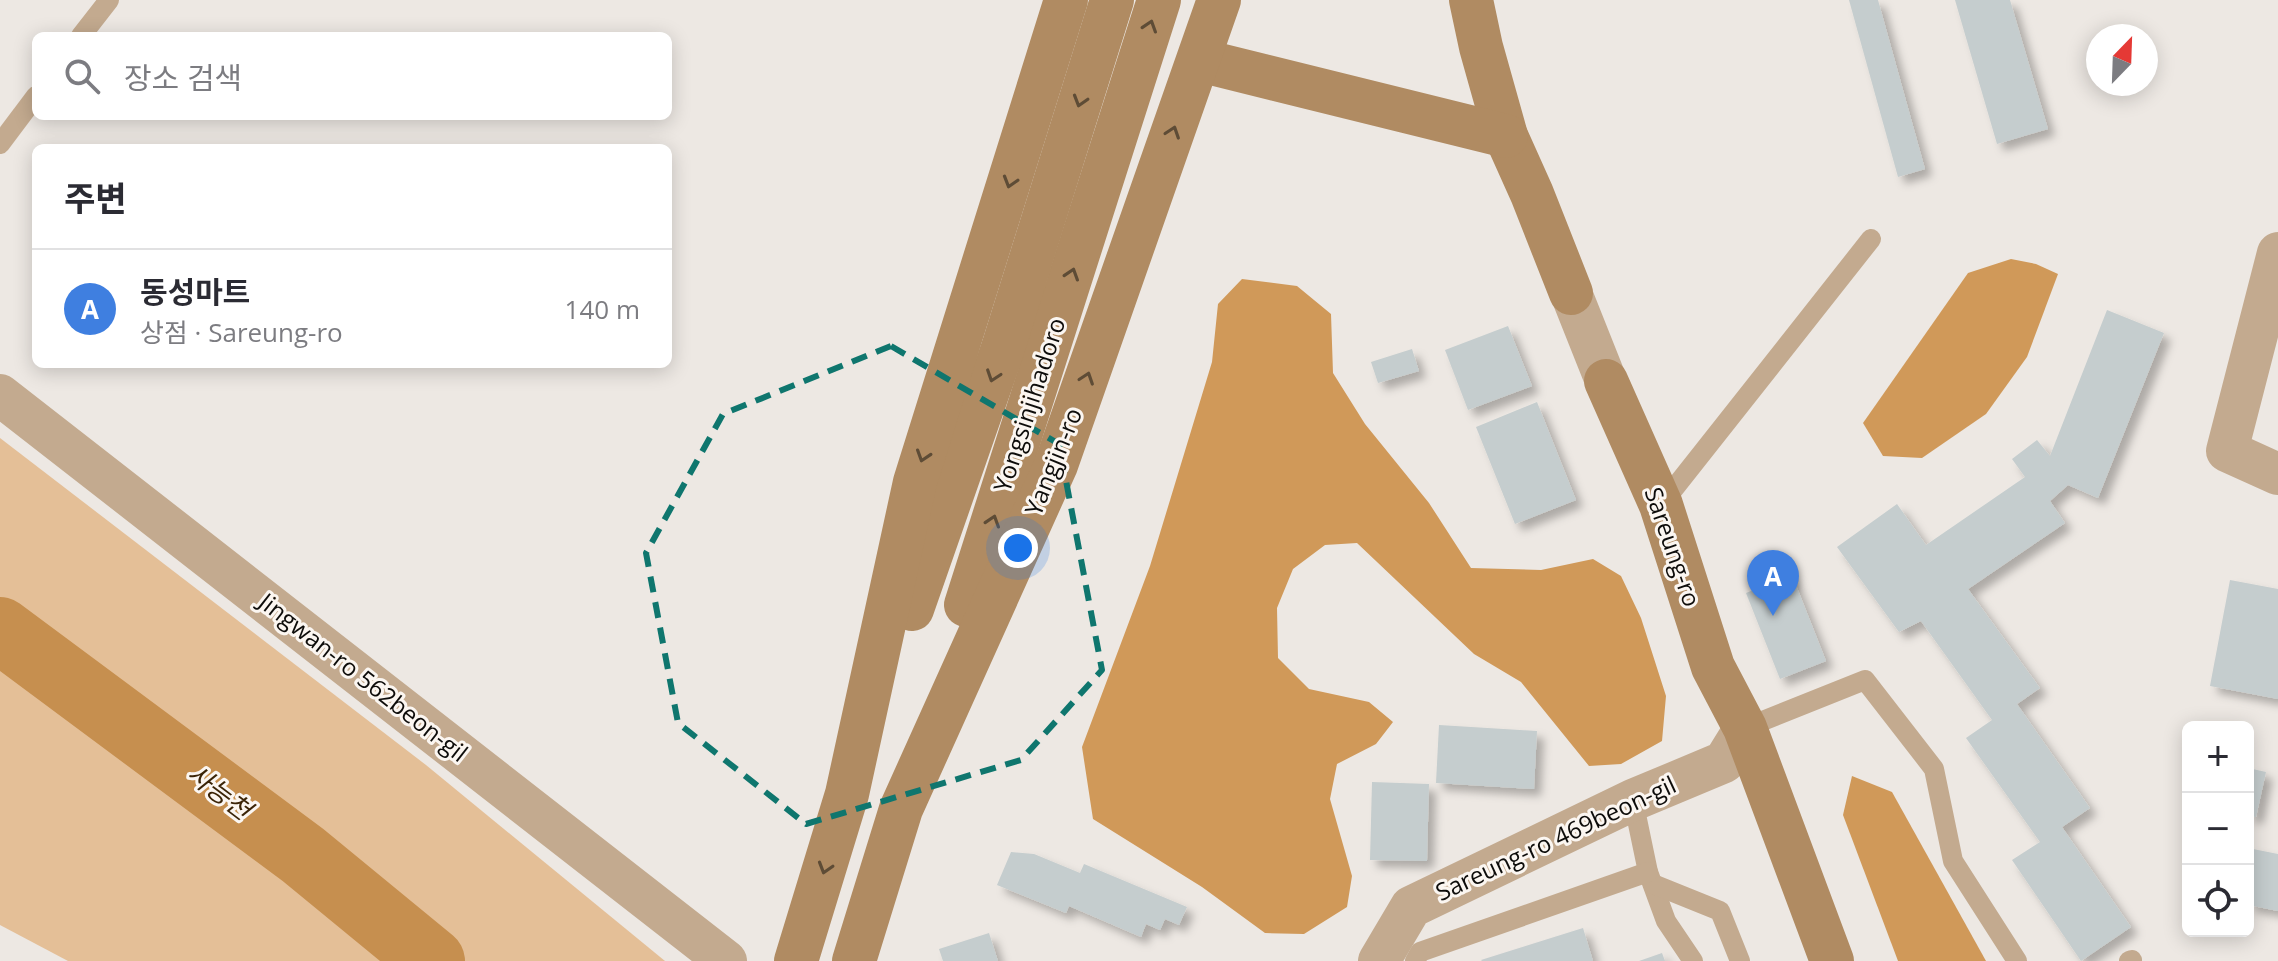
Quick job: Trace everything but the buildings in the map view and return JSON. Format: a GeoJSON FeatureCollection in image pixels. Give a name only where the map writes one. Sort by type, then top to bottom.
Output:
{"type":"FeatureCollection","features":[{"type":"Feature","properties":{"kind":"main road"},"geometry":{"type":"LineString","coordinates":[[796,961],[847,794],[915,482],[1066,0]]}},
{"type":"Feature","properties":{"kind":"main road","name":"Yongsinjihadoro"},"geometry":{"type":"LineString","coordinates":[[847,794],[1003,348],[1112,0]]}},
{"type":"Feature","properties":{"kind":"main road","name":"Yongsinjihadoro"},"geometry":{"type":"LineString","coordinates":[[901,809],[1159,0]]}},
{"type":"Feature","properties":{"kind":"main road","name":"Yangjin-ro"},"geometry":{"type":"LineString","coordinates":[[854,961],[901,809],[1056,465],[1219,0]]}},
{"type":"Feature","properties":{"kind":"main road","name":"Sareung-ro"},"geometry":{"type":"LineString","coordinates":[[1471,0],[1506,136],[1571,293]]}},
{"type":"Feature","properties":{"kind":"main road"},"geometry":{"type":"LineString","coordinates":[[1199,60],[1506,136]]}},
{"type":"Feature","properties":{"kind":"main road","name":"Sareung-ro"},"geometry":{"type":"LineString","coordinates":[[1606,381],[1661,505],[1713,667],[1745,728],[1832,961]]}},
{"type":"Feature","properties":{"kind":"street"},"geometry":{"type":"LineString","coordinates":[[2278,253],[2227,451],[2278,474]]}},
{"type":"Feature","properties":{"kind":"street","name":"Sareung-ro"},"geometry":{"type":"LineString","coordinates":[[1571,293],[1606,381]]}},
{"type":"Feature","properties":{"kind":"street","name":"Jingwan-ro 562beon-gil"},"geometry":{"type":"LineString","coordinates":[[0,395],[726,961]]}},
{"type":"Feature","properties":{"kind":"street","name":"Sareung-ro 469beon-gil"},"geometry":{"type":"LineString","coordinates":[[1379,961],[1411,907],[1633,800],[1724,762],[1745,728]]}},
{"type":"Feature","properties":{"kind":"lane"},"geometry":{"type":"LineString","coordinates":[[84,32],[109,0]]}},
{"type":"Feature","properties":{"kind":"lane"},"geometry":{"type":"LineString","coordinates":[[0,144],[32,101]]}},
{"type":"Feature","properties":{"kind":"lane"},"geometry":{"type":"LineString","coordinates":[[1661,505],[1871,239]]}},
{"type":"Feature","properties":{"kind":"lane"},"geometry":{"type":"LineString","coordinates":[[1745,728],[1865,680],[1934,769],[1953,861],[2017,961]]}},
{"type":"Feature","properties":{"kind":"lane"},"geometry":{"type":"LineString","coordinates":[[1633,800],[1651,878],[1666,921],[1693,961]]}},
{"type":"Feature","properties":{"kind":"lane"},"geometry":{"type":"LineString","coordinates":[[1415,961],[1420,952],[1651,878],[1720,911],[1740,961]]}},
{"type":"Feature","properties":{"kind":"highlighted area"},"geometry":{"type":"Polygon","coordinates":[[[891,346],[1059,444],[1102,670],[1021,760],[806,824],[678,723],[646,553],[723,414],[891,346]]]}},
{"type":"Feature","properties":{"kind":"shaded area"},"geometry":{"type":"Polygon","coordinates":[[[2011,259],[2036,264],[2058,274],[2027,357],[1986,414],[1922,458],[1883,456],[1863,423],[1968,273],[2011,259]]]}},
{"type":"Feature","properties":{"kind":"shaded area"},"geometry":{"type":"Polygon","coordinates":[[[1242,279],[1297,286],[1331,314],[1333,373],[1365,424],[1429,503],[1471,568],[1541,570],[1593,559],[1621,576],[1641,618],[1666,696],[1662,741],[1621,764],[1589,766],[1521,682],[1474,654],[1357,543],[1325,545],[1293,569],[1277,608],[1278,658],[1309,689],[1369,702],[1393,722],[1376,744],[1337,764],[1330,799],[1352,876],[1347,907],[1304,934],[1265,933],[1202,887],[1093,819],[1082,747],[1150,566],[1212,362],[1218,304],[1242,279]]]}},
{"type":"Feature","properties":{"kind":"shaded area"},"geometry":{"type":"Polygon","coordinates":[[[0,438],[426,765],[665,961],[68,961],[0,925],[0,438]]]}},
{"type":"Feature","properties":{"kind":"shaded area"},"geometry":{"type":"Polygon","coordinates":[[[1852,776],[1892,792],[1986,961],[1898,961],[1843,815],[1852,776]]]}},
{"type":"Feature","properties":{"kind":"waterway","name":"사능천"},"geometry":{"type":"LineString","coordinates":[[0,630],[303,855],[432,961]]}},
{"type":"Feature","properties":{"kind":"place","name":"동성마트"},"geometry":{"type":"Point","coordinates":[1773,616]}}]}
